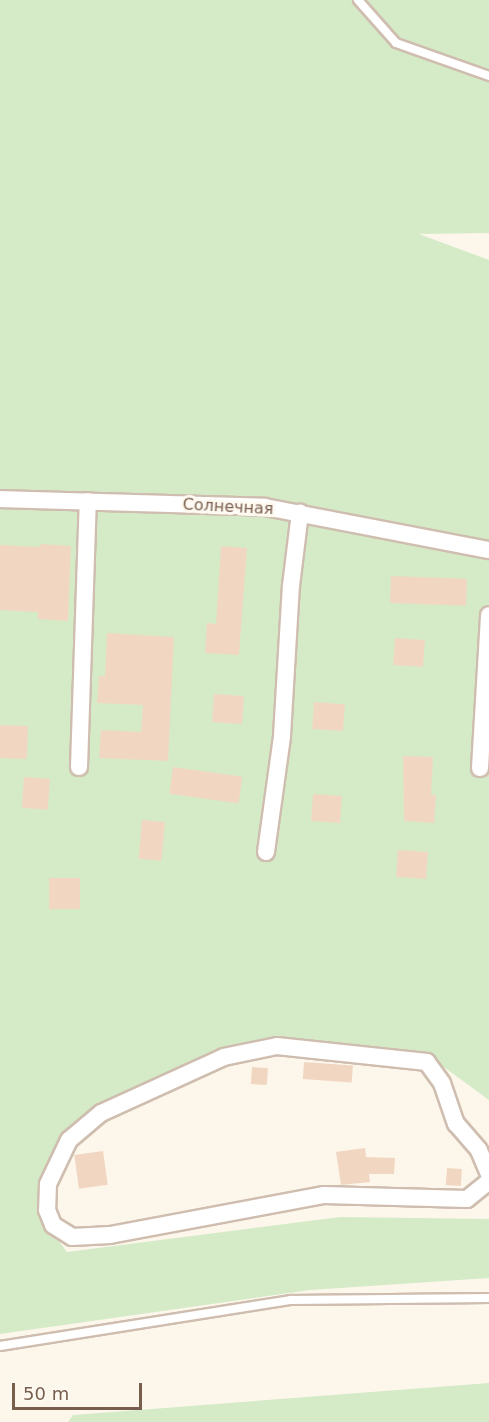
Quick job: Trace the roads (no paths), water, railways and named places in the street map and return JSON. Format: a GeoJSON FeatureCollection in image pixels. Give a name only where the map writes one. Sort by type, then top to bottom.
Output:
{"type":"FeatureCollection","features":[{"type":"Feature","properties":{"kind":"street","name":"Солнечная"},"geometry":{"type":"LineString","coordinates":[[0,499],[265,507],[489,550]]}},
{"type":"Feature","properties":{"kind":"street"},"geometry":{"type":"LineString","coordinates":[[79,767],[88,501]]}},
{"type":"Feature","properties":{"kind":"street"},"geometry":{"type":"LineString","coordinates":[[266,852],[282,736],[291,586],[300,513]]}},
{"type":"Feature","properties":{"kind":"street"},"geometry":{"type":"LineString","coordinates":[[480,768],[489,615]]}},
{"type":"Feature","properties":{"kind":"street"},"geometry":{"type":"LineString","coordinates":[[489,1174],[479,1150],[456,1124],[442,1083],[427,1062],[277,1046],[224,1057],[101,1113],[69,1140],[48,1184],[47,1210],[53,1225],[72,1237],[110,1234],[324,1195],[467,1199],[489,1181]]}},
{"type":"Feature","properties":{"kind":"lane"},"geometry":{"type":"LineString","coordinates":[[358,0],[396,43],[489,76]]}},
{"type":"Feature","properties":{"kind":"lane"},"geometry":{"type":"LineString","coordinates":[[0,1346],[291,1300],[489,1298]]}}]}
